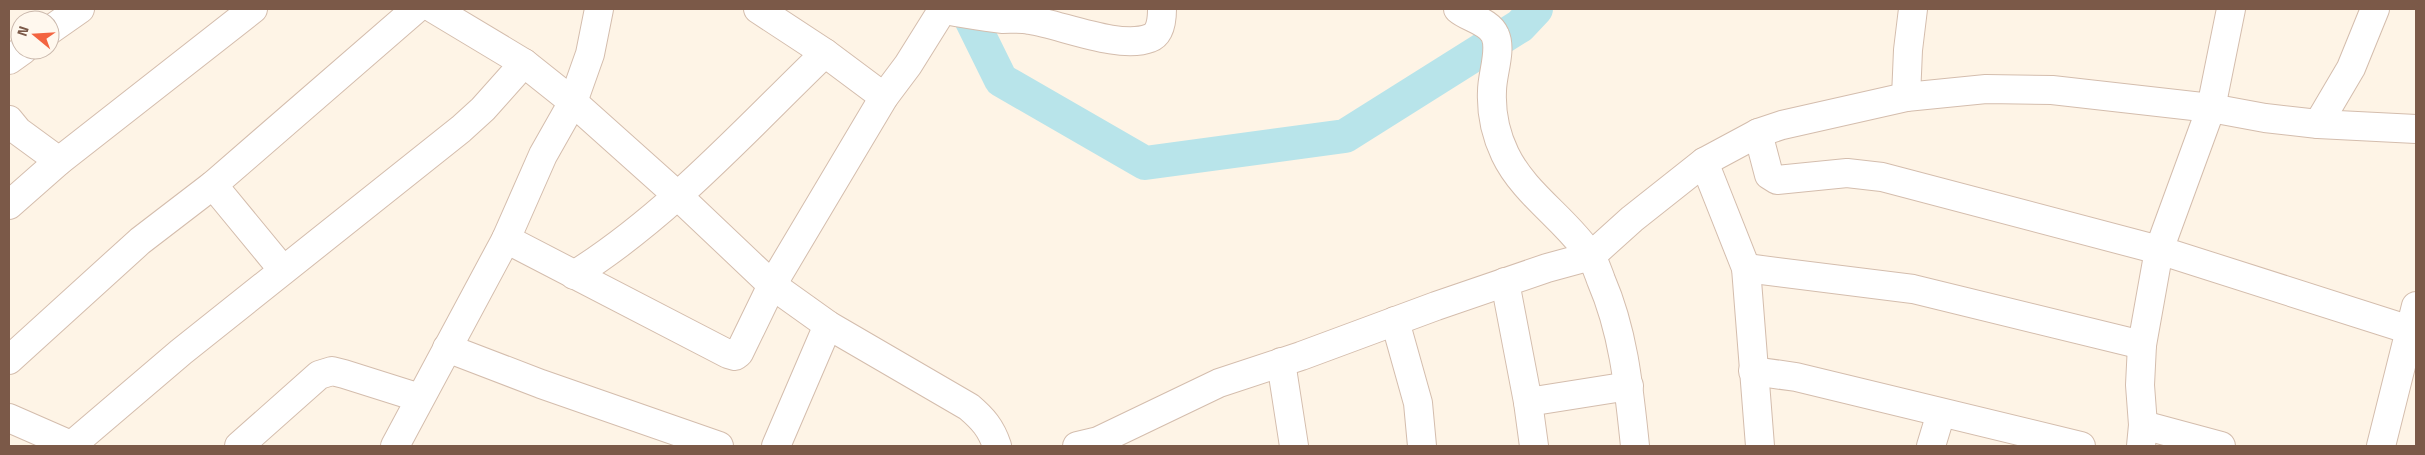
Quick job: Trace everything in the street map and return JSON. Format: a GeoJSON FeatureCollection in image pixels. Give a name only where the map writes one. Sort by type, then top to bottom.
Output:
{"type":"FeatureCollection","features":[{"type":"Feature","properties":{"kind":"street"},"geometry":{"type":"LineString","coordinates":[[60,23],[80,9]]}},
{"type":"Feature","properties":{"kind":"street"},"geometry":{"type":"LineString","coordinates":[[9,206],[59,161],[253,9]]}},
{"type":"Feature","properties":{"kind":"street"},"geometry":{"type":"LineString","coordinates":[[9,360],[140,242],[213,185],[416,9]]}},
{"type":"Feature","properties":{"kind":"street"},"geometry":{"type":"LineString","coordinates":[[434,9],[524,63],[572,102],[677,195],[772,286],[828,325],[969,407],[983,419],[992,431],[997,446]]}},
{"type":"Feature","properties":{"kind":"street"},"geometry":{"type":"LineString","coordinates":[[395,446],[506,239],[543,155],[572,102],[590,54],[599,9]]}},
{"type":"Feature","properties":{"kind":"street"},"geometry":{"type":"LineString","coordinates":[[758,9],[825,53],[884,97]]}},
{"type":"Feature","properties":{"kind":"street"},"geometry":{"type":"LineString","coordinates":[[506,239],[735,356],[739,353],[772,286],[884,97],[908,65],[943,9],[1003,19],[1029,19],[1092,36],[1138,42],[1152,38],[1158,31],[1162,19],[1162,9]]}},
{"type":"Feature","properties":{"kind":"street"},"geometry":{"type":"LineString","coordinates":[[1458,9],[1491,28],[1495,35],[1497,45],[1492,92],[1495,125],[1506,154],[1522,178],[1591,256],[1612,305],[1621,339],[1635,446]]}},
{"type":"Feature","properties":{"kind":"street"},"geometry":{"type":"LineString","coordinates":[[1906,97],[1908,50],[1913,9]]}},
{"type":"Feature","properties":{"kind":"street"},"geometry":{"type":"LineString","coordinates":[[2222,446],[2142,436],[2140,385],[2142,345],[2159,250],[2211,108],[2231,9]]}},
{"type":"Feature","properties":{"kind":"street"},"geometry":{"type":"LineString","coordinates":[[2318,124],[2351,68],[2376,9]]}},
{"type":"Feature","properties":{"kind":"street"},"geometry":{"type":"LineString","coordinates":[[574,274],[611,251],[677,195],[825,53]]}},
{"type":"Feature","properties":{"kind":"street"},"geometry":{"type":"LineString","coordinates":[[9,418],[43,440],[73,446],[181,352],[461,129],[483,109],[524,63]]}},
{"type":"Feature","properties":{"kind":"street"},"geometry":{"type":"LineString","coordinates":[[1091,445],[1219,383],[1505,282],[1591,256],[1632,219],[1704,162],[1758,133],[1906,97],[1986,89],[2052,90],[2211,108],[2265,118],[2318,124],[2416,129]]}},
{"type":"Feature","properties":{"kind":"street"},"geometry":{"type":"LineString","coordinates":[[9,120],[18,131],[59,161]]}},
{"type":"Feature","properties":{"kind":"street"},"geometry":{"type":"LineString","coordinates":[[1758,133],[1769,174],[1777,180],[1847,173],[1882,177],[2413,318],[2408,375],[2381,446]]}},
{"type":"Feature","properties":{"kind":"street"},"geometry":{"type":"LineString","coordinates":[[1704,162],[1746,268],[1760,446]]}},
{"type":"Feature","properties":{"kind":"street"},"geometry":{"type":"LineString","coordinates":[[213,185],[283,270]]}},
{"type":"Feature","properties":{"kind":"street"},"geometry":{"type":"LineString","coordinates":[[1746,268],[1796,272],[1913,289],[2142,345]]}},
{"type":"Feature","properties":{"kind":"street"},"geometry":{"type":"LineString","coordinates":[[1505,282],[1528,402],[1534,446]]}},
{"type":"Feature","properties":{"kind":"street"},"geometry":{"type":"LineString","coordinates":[[1396,321],[1418,403],[1422,446]]}},
{"type":"Feature","properties":{"kind":"street"},"geometry":{"type":"LineString","coordinates":[[776,446],[828,325]]}},
{"type":"Feature","properties":{"kind":"street"},"geometry":{"type":"LineString","coordinates":[[447,348],[541,384],[654,436],[719,446]]}},
{"type":"Feature","properties":{"kind":"street"},"geometry":{"type":"LineString","coordinates":[[1281,362],[1294,446]]}},
{"type":"Feature","properties":{"kind":"street"},"geometry":{"type":"LineString","coordinates":[[239,446],[319,375],[332,371],[420,398]]}},
{"type":"Feature","properties":{"kind":"street"},"geometry":{"type":"LineString","coordinates":[[1753,371],[1796,377],[2081,446]]}},
{"type":"Feature","properties":{"kind":"street"},"geometry":{"type":"LineString","coordinates":[[1528,402],[1628,386]]}},
{"type":"Feature","properties":{"kind":"street"},"geometry":{"type":"LineString","coordinates":[[1931,446],[1941,413]]}},
{"type":"Feature","properties":{"kind":"waterway"},"geometry":{"type":"LineString","coordinates":[[966,9],[1001,80],[1145,163],[1345,136],[1520,26],[1536,9]]}}]}
